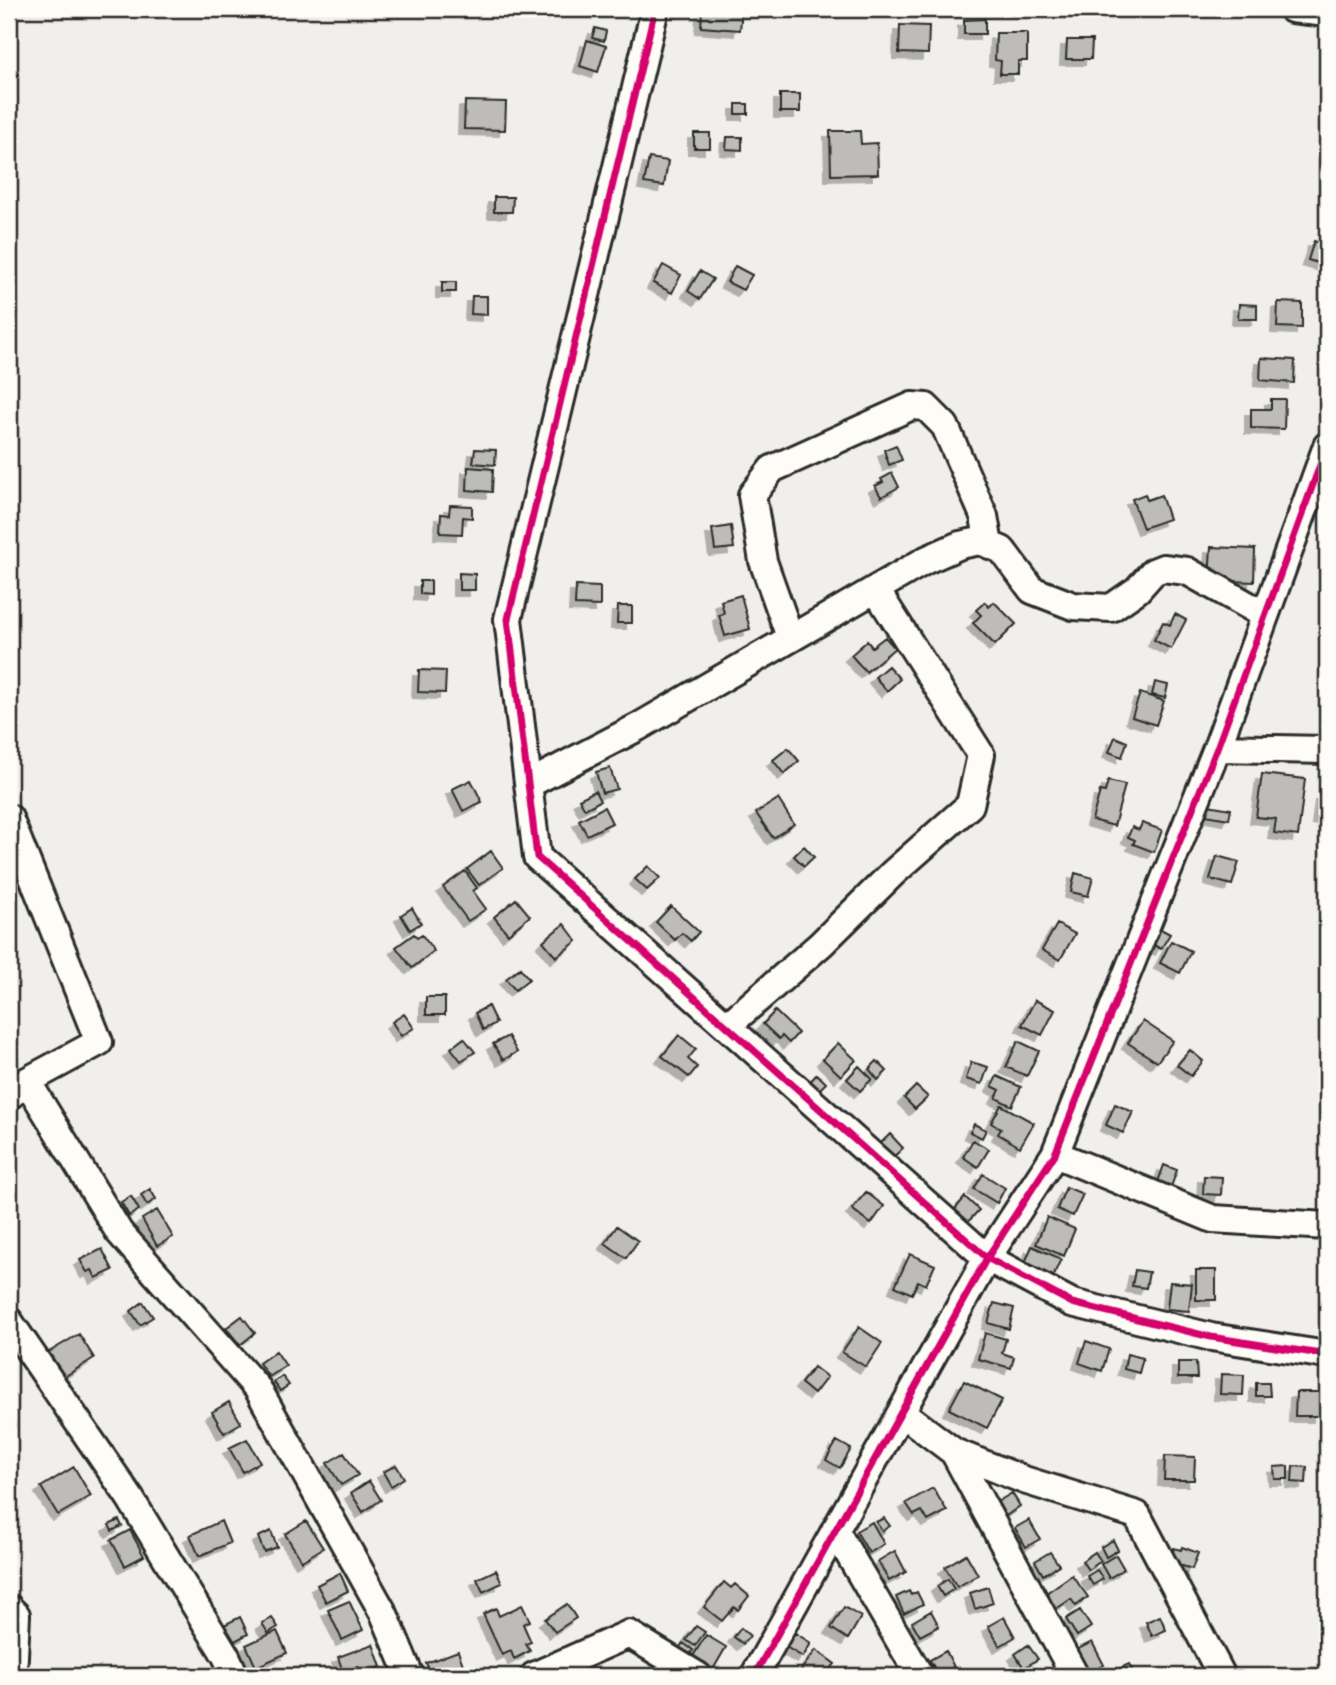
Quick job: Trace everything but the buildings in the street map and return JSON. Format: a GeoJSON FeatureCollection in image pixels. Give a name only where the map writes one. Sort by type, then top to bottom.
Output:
{"type":"FeatureCollection","features":[{"type":"Feature","properties":{"kind":"street"},"geometry":{"type":"LineString","coordinates":[[654,9],[509,619],[537,856],[987,1258],[1072,1303],[1211,1337],[1327,1355]]}},
{"type":"Feature","properties":{"kind":"street"},"geometry":{"type":"LineString","coordinates":[[1292,9],[1327,13]]}},
{"type":"Feature","properties":{"kind":"street"},"geometry":{"type":"LineString","coordinates":[[790,637],[763,561],[752,495],[772,470],[912,406],[926,407],[945,426],[984,516],[989,545]]}},
{"type":"Feature","properties":{"kind":"street"},"geometry":{"type":"LineString","coordinates":[[754,1676],[987,1258],[1055,1154],[1216,748],[1327,446]]}},
{"type":"Feature","properties":{"kind":"street"},"geometry":{"type":"LineString","coordinates":[[529,784],[638,727],[926,560],[960,545],[980,541],[1002,550],[1032,590],[1073,607],[1111,608],[1137,590],[1153,572],[1173,568],[1187,571],[1265,615]]}},
{"type":"Feature","properties":{"kind":"street"},"geometry":{"type":"LineString","coordinates":[[727,1026],[821,944],[893,873],[971,805],[981,755],[876,590]]}},
{"type":"Feature","properties":{"kind":"street"},"geometry":{"type":"LineString","coordinates":[[1216,748],[1327,750]]}},
{"type":"Feature","properties":{"kind":"street"},"geometry":{"type":"LineString","coordinates":[[9,818],[99,1042],[18,1089],[119,1232],[258,1389],[384,1614],[410,1676]]}},
{"type":"Feature","properties":{"kind":"street"},"geometry":{"type":"LineString","coordinates":[[1055,1154],[1213,1219],[1327,1226]]}},
{"type":"Feature","properties":{"kind":"street"},"geometry":{"type":"LineString","coordinates":[[9,1321],[130,1498],[226,1656],[235,1676]]}},
{"type":"Feature","properties":{"kind":"street"},"geometry":{"type":"LineString","coordinates":[[901,1412],[954,1452],[1024,1480],[1136,1515],[1222,1676]]}},
{"type":"Feature","properties":{"kind":"street"},"geometry":{"type":"LineString","coordinates":[[954,1452],[1075,1676]]}},
{"type":"Feature","properties":{"kind":"street"},"geometry":{"type":"LineString","coordinates":[[835,1530],[920,1676]]}},
{"type":"Feature","properties":{"kind":"street"},"geometry":{"type":"LineString","coordinates":[[9,1608],[16,1615],[13,1676]]}},
{"type":"Feature","properties":{"kind":"street"},"geometry":{"type":"LineString","coordinates":[[534,1676],[629,1634],[698,1676]]}},
{"type":"Feature","properties":{"kind":"cycle path"},"geometry":{"type":"LineString","coordinates":[[655,9],[508,619],[537,857],[987,1258],[1072,1303],[1211,1337],[1327,1355]]}},
{"type":"Feature","properties":{"kind":"cycle path"},"geometry":{"type":"LineString","coordinates":[[754,1676],[987,1258],[1055,1154],[1217,748],[1327,446]]}}]}
